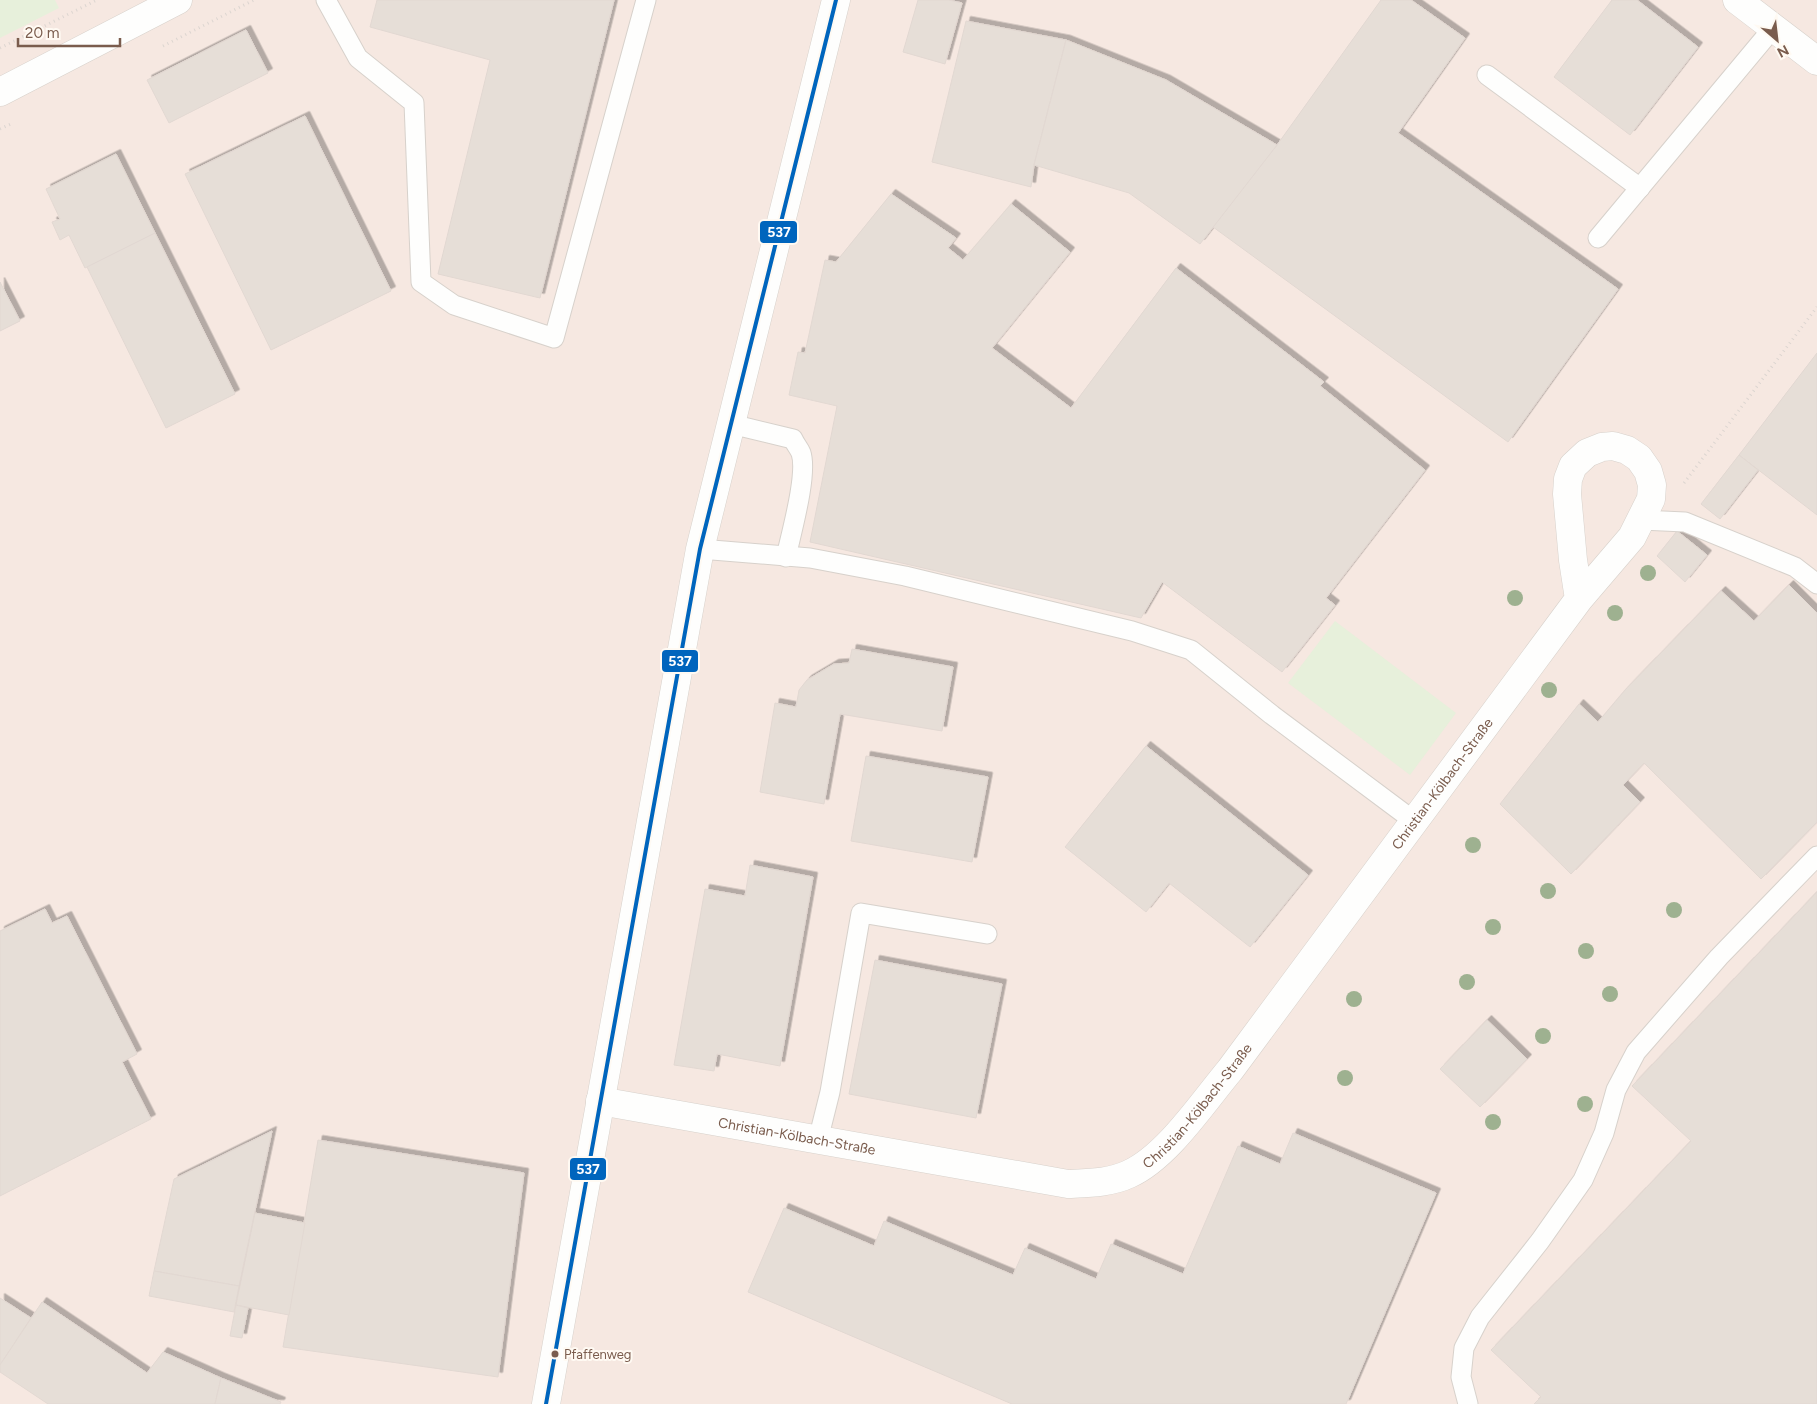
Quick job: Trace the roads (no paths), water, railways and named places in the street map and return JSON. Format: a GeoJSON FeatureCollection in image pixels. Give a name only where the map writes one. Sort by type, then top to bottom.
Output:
{"type":"FeatureCollection","features":[{"type":"Feature","properties":{"kind":"street"},"geometry":{"type":"LineString","coordinates":[[0,92],[178,0]]}},
{"type":"Feature","properties":{"kind":"street"},"geometry":{"type":"LineString","coordinates":[[546,1404],[700,549],[836,0]]}},
{"type":"Feature","properties":{"kind":"street"},"geometry":{"type":"LineString","coordinates":[[1737,0],[1817,61]]}},
{"type":"Feature","properties":{"kind":"street","name":"Christian-Kölbach-Straße"},"geometry":{"type":"LineString","coordinates":[[600,1101],[1068,1184],[1100,1182],[1128,1175],[1148,1163],[1172,1140],[1230,1070],[1579,599],[1648,520],[1652,485],[1648,471],[1639,458],[1628,450],[1613,446],[1602,447],[1587,453],[1573,466],[1568,479],[1567,494],[1573,560],[1579,599]]}},
{"type":"Feature","properties":{"kind":"lane"},"geometry":{"type":"LineString","coordinates":[[326,0],[358,58],[414,103],[422,282],[454,305],[554,338],[646,0]]}},
{"type":"Feature","properties":{"kind":"lane"},"geometry":{"type":"LineString","coordinates":[[1598,238],[1773,28]]}},
{"type":"Feature","properties":{"kind":"lane"},"geometry":{"type":"LineString","coordinates":[[1486,75],[1640,188]]}},
{"type":"Feature","properties":{"kind":"lane"},"geometry":{"type":"LineString","coordinates":[[731,424],[793,440],[801,452],[801,486],[786,556]]}},
{"type":"Feature","properties":{"kind":"lane"},"geometry":{"type":"LineString","coordinates":[[1648,520],[1685,522],[1796,567],[1817,584]]}},
{"type":"Feature","properties":{"kind":"lane"},"geometry":{"type":"LineString","coordinates":[[700,549],[810,558],[905,576],[1132,631],[1191,650],[1414,821]]}},
{"type":"Feature","properties":{"kind":"lane"},"geometry":{"type":"LineString","coordinates":[[1468,1404],[1461,1377],[1464,1348],[1480,1317],[1540,1241],[1584,1180],[1604,1134],[1616,1090],[1636,1052],[1719,957],[1817,856]]}},
{"type":"Feature","properties":{"kind":"lane"},"geometry":{"type":"LineString","coordinates":[[818,1140],[830,1092],[861,913],[987,934]]}},
{"type":"Feature","properties":{"kind":"place","name":"Pfaffenweg"},"geometry":{"type":"Point","coordinates":[555,1354]}}]}
